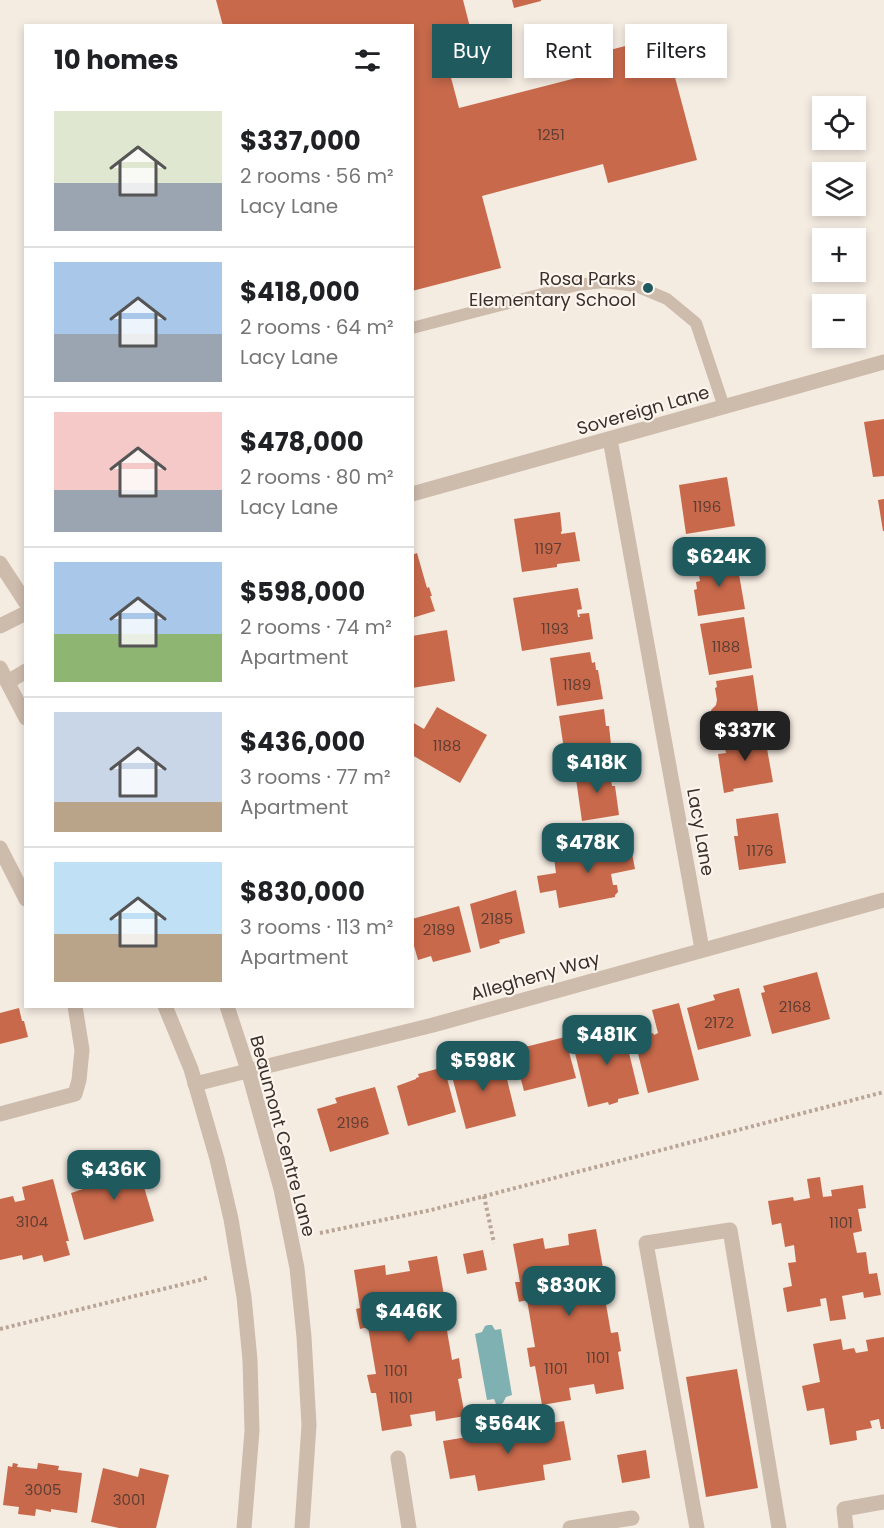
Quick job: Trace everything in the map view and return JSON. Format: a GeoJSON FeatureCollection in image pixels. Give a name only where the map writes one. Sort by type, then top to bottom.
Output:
{"type":"FeatureCollection","features":[{"type":"Feature","properties":{"kind":"street","name":"Sovereign Lane"},"geometry":{"type":"LineString","coordinates":[[414,493],[884,362]]}},
{"type":"Feature","properties":{"kind":"street","name":"Lacy Lane"},"geometry":{"type":"LineString","coordinates":[[610,439],[702,949]]}},
{"type":"Feature","properties":{"kind":"street"},"geometry":{"type":"LineString","coordinates":[[0,563],[24,600]]}},
{"type":"Feature","properties":{"kind":"street"},"geometry":{"type":"LineString","coordinates":[[0,626],[24,614]]}},
{"type":"Feature","properties":{"kind":"street"},"geometry":{"type":"LineString","coordinates":[[0,668],[24,714]]}},
{"type":"Feature","properties":{"kind":"street"},"geometry":{"type":"LineString","coordinates":[[8,682],[24,672]]}},
{"type":"Feature","properties":{"kind":"street"},"geometry":{"type":"LineString","coordinates":[[0,848],[24,895]]}},
{"type":"Feature","properties":{"kind":"street","name":"Allegheny Way"},"geometry":{"type":"LineString","coordinates":[[195,1084],[433,1025],[884,900]]}},
{"type":"Feature","properties":{"kind":"street"},"geometry":{"type":"LineString","coordinates":[[0,1114],[75,1094],[82,1050],[75,1008]]}},
{"type":"Feature","properties":{"kind":"street"},"geometry":{"type":"LineString","coordinates":[[166,1008],[190,1069],[217,1159],[231,1219],[244,1297],[250,1360],[252,1431],[244,1528]]}},
{"type":"Feature","properties":{"kind":"street","name":"Beaumont Centre Lane"},"geometry":{"type":"LineString","coordinates":[[227,1008],[248,1070],[281,1189],[297,1268],[309,1425],[302,1528]]}},
{"type":"Feature","properties":{"kind":"street"},"geometry":{"type":"LineString","coordinates":[[697,1528],[646,1244],[730,1230],[779,1528]]}},
{"type":"Feature","properties":{"kind":"street"},"geometry":{"type":"LineString","coordinates":[[398,1458],[409,1528]]}},
{"type":"Feature","properties":{"kind":"street"},"geometry":{"type":"LineString","coordinates":[[846,1528],[844,1509],[884,1502]]}},
{"type":"Feature","properties":{"kind":"street"},"geometry":{"type":"LineString","coordinates":[[570,1528],[632,1518]]}},
{"type":"Feature","properties":{"kind":"lane"},"geometry":{"type":"LineString","coordinates":[[414,327],[578,285],[604,282],[636,286],[667,299],[696,323],[724,407]]}},
{"type":"Feature","properties":{"kind":"path"},"geometry":{"type":"LineString","coordinates":[[320,1233],[431,1210],[884,1092]]}},
{"type":"Feature","properties":{"kind":"path"},"geometry":{"type":"LineString","coordinates":[[484,1196],[494,1243]]}},
{"type":"Feature","properties":{"kind":"path"},"geometry":{"type":"LineString","coordinates":[[0,1329],[209,1276]]}},
{"type":"Feature","properties":{"kind":"water"},"geometry":{"type":"Polygon","coordinates":[[[488,1325],[492,1325],[495,1330],[501,1329],[512,1395],[506,1397],[500,1405],[496,1404],[494,1399],[487,1400],[475,1334],[482,1332],[488,1325]]]}},
{"type":"Feature","properties":{"kind":"building"},"geometry":{"type":"Polygon","coordinates":[[[216,0],[463,0],[469,24],[432,24],[432,78],[451,78],[459,108],[576,78],[613,78],[613,49],[625,46],[625,78],[675,78],[697,160],[608,183],[603,164],[482,196],[501,268],[414,290],[414,24],[222,24],[216,0]]]}},
{"type":"Feature","properties":{"kind":"building"},"geometry":{"type":"Polygon","coordinates":[[[512,0],[541,0],[541,1],[514,8],[512,0]]]}},
{"type":"Feature","properties":{"kind":"building"},"geometry":{"type":"Polygon","coordinates":[[[884,419],[884,476],[873,477],[864,422],[884,419]]]}},
{"type":"Feature","properties":{"kind":"building"},"geometry":{"type":"Polygon","coordinates":[[[727,477],[735,526],[686,534],[679,485],[727,477]]]}},
{"type":"Feature","properties":{"kind":"building"},"geometry":{"type":"Polygon","coordinates":[[[884,499],[884,531],[883,531],[878,500],[884,499]]]}},
{"type":"Feature","properties":{"kind":"building"},"geometry":{"type":"Polygon","coordinates":[[[560,512],[561,534],[575,532],[580,561],[522,572],[514,519],[560,512]]]}},
{"type":"Feature","properties":{"kind":"building"},"geometry":{"type":"Polygon","coordinates":[[[417,553],[435,611],[414,617],[414,554],[417,553]]]}},
{"type":"Feature","properties":{"kind":"building"},"geometry":{"type":"Polygon","coordinates":[[[736,557],[745,609],[698,616],[694,590],[697,589],[696,582],[700,581],[697,564],[736,557]]]}},
{"type":"Feature","properties":{"kind":"building"},"geometry":{"type":"Polygon","coordinates":[[[578,588],[582,609],[577,610],[578,617],[580,617],[579,614],[589,613],[593,639],[522,651],[513,598],[578,588]]]}},
{"type":"Feature","properties":{"kind":"building"},"geometry":{"type":"Polygon","coordinates":[[[744,617],[752,668],[709,675],[700,624],[744,617]]]}},
{"type":"Feature","properties":{"kind":"building"},"geometry":{"type":"Polygon","coordinates":[[[447,630],[455,681],[414,688],[414,636],[447,630]]]}},
{"type":"Feature","properties":{"kind":"building"},"geometry":{"type":"Polygon","coordinates":[[[590,652],[592,663],[595,662],[596,670],[598,670],[603,699],[557,706],[550,658],[590,652]]]}},
{"type":"Feature","properties":{"kind":"building"},"geometry":{"type":"Polygon","coordinates":[[[753,675],[760,723],[715,730],[711,710],[717,700],[716,681],[753,675]]]}},
{"type":"Feature","properties":{"kind":"building"},"geometry":{"type":"Polygon","coordinates":[[[437,707],[487,735],[460,783],[414,756],[414,723],[424,729],[437,707]]]}},
{"type":"Feature","properties":{"kind":"building"},"geometry":{"type":"Polygon","coordinates":[[[604,709],[606,726],[609,726],[613,763],[576,768],[575,761],[566,763],[559,716],[604,709]]]}},
{"type":"Feature","properties":{"kind":"building"},"geometry":{"type":"Polygon","coordinates":[[[764,732],[773,782],[733,789],[734,791],[724,793],[718,754],[726,753],[723,739],[764,732]]]}},
{"type":"Feature","properties":{"kind":"building"},"geometry":{"type":"Polygon","coordinates":[[[609,766],[612,786],[615,786],[619,815],[582,821],[575,772],[609,766]]]}},
{"type":"Feature","properties":{"kind":"building"},"geometry":{"type":"Polygon","coordinates":[[[778,813],[786,863],[739,870],[734,836],[738,836],[736,819],[778,813]]]}},
{"type":"Feature","properties":{"kind":"building"},"geometry":{"type":"Polygon","coordinates":[[[622,841],[622,845],[627,844],[627,849],[631,848],[635,869],[611,874],[613,885],[617,885],[618,892],[615,897],[559,908],[556,890],[540,893],[537,876],[556,873],[554,858],[591,851],[590,847],[622,841]]]}},
{"type":"Feature","properties":{"kind":"building"},"geometry":{"type":"Polygon","coordinates":[[[516,890],[525,933],[499,940],[500,943],[480,949],[470,904],[516,890]]]}},
{"type":"Feature","properties":{"kind":"building"},"geometry":{"type":"Polygon","coordinates":[[[459,906],[471,952],[433,962],[431,956],[418,960],[414,946],[414,918],[459,906]]]}},
{"type":"Feature","properties":{"kind":"building"},"geometry":{"type":"Polygon","coordinates":[[[817,972],[830,1019],[772,1034],[761,993],[765,992],[763,986],[817,972]]]}},
{"type":"Feature","properties":{"kind":"building"},"geometry":{"type":"Polygon","coordinates":[[[739,988],[751,1036],[698,1050],[687,1008],[715,1000],[713,995],[739,988]]]}},
{"type":"Feature","properties":{"kind":"building"},"geometry":{"type":"Polygon","coordinates":[[[679,1003],[699,1080],[648,1093],[634,1038],[658,1033],[652,1010],[679,1003]]]}},
{"type":"Feature","properties":{"kind":"building"},"geometry":{"type":"Polygon","coordinates":[[[19,1008],[28,1037],[0,1044],[0,1013],[19,1008]]]}},
{"type":"Feature","properties":{"kind":"building"},"geometry":{"type":"Polygon","coordinates":[[[620,1016],[639,1094],[618,1099],[618,1102],[609,1105],[608,1102],[588,1107],[575,1053],[580,1047],[599,1046],[593,1023],[620,1016]]]}},
{"type":"Feature","properties":{"kind":"building"},"geometry":{"type":"Polygon","coordinates":[[[565,1037],[576,1078],[524,1091],[513,1050],[565,1037]]]}},
{"type":"Feature","properties":{"kind":"building"},"geometry":{"type":"Polygon","coordinates":[[[501,1055],[516,1116],[466,1129],[450,1069],[501,1055]]]}},
{"type":"Feature","properties":{"kind":"building"},"geometry":{"type":"Polygon","coordinates":[[[444,1067],[456,1112],[408,1126],[397,1086],[416,1079],[419,1077],[418,1074],[444,1067]]]}},
{"type":"Feature","properties":{"kind":"building"},"geometry":{"type":"Polygon","coordinates":[[[375,1087],[389,1134],[330,1152],[317,1109],[337,1103],[335,1098],[375,1087]]]}},
{"type":"Feature","properties":{"kind":"building"},"geometry":{"type":"Polygon","coordinates":[[[134,1153],[154,1221],[84,1240],[71,1193],[86,1188],[85,1185],[101,1180],[101,1183],[112,1180],[108,1164],[120,1161],[119,1158],[134,1153]]]}},
{"type":"Feature","properties":{"kind":"building"},"geometry":{"type":"Polygon","coordinates":[[[820,1177],[823,1197],[832,1196],[831,1190],[863,1185],[866,1208],[858,1209],[862,1231],[853,1233],[857,1253],[866,1252],[869,1274],[877,1273],[881,1295],[864,1298],[863,1292],[842,1296],[846,1319],[830,1321],[826,1298],[820,1299],[821,1306],[787,1312],[783,1288],[792,1286],[788,1263],[796,1262],[794,1245],[785,1247],[781,1223],[772,1225],[768,1201],[793,1197],[794,1201],[810,1198],[807,1179],[820,1177]]]}},
{"type":"Feature","properties":{"kind":"building"},"geometry":{"type":"Polygon","coordinates":[[[53,1179],[69,1241],[66,1241],[70,1255],[44,1262],[42,1255],[23,1260],[22,1255],[0,1260],[0,1199],[13,1196],[15,1202],[25,1200],[22,1187],[53,1179]]]}},
{"type":"Feature","properties":{"kind":"building"},"geometry":{"type":"Polygon","coordinates":[[[596,1229],[603,1268],[607,1267],[610,1286],[603,1287],[611,1333],[618,1332],[621,1351],[618,1352],[624,1389],[596,1394],[594,1384],[569,1388],[571,1400],[542,1405],[535,1366],[530,1367],[527,1348],[535,1347],[527,1300],[519,1302],[515,1282],[520,1282],[513,1244],[543,1238],[545,1249],[569,1245],[568,1234],[596,1229]]]}},
{"type":"Feature","properties":{"kind":"building"},"geometry":{"type":"Polygon","coordinates":[[[483,1250],[487,1270],[467,1274],[463,1254],[483,1250]]]}},
{"type":"Feature","properties":{"kind":"building"},"geometry":{"type":"Polygon","coordinates":[[[437,1256],[444,1295],[447,1294],[451,1312],[444,1313],[452,1360],[459,1358],[462,1378],[458,1379],[465,1416],[436,1421],[435,1411],[410,1415],[412,1426],[382,1431],[376,1393],[371,1393],[367,1375],[376,1374],[368,1327],[360,1329],[356,1309],[360,1308],[354,1270],[385,1265],[386,1275],[410,1271],[408,1261],[437,1256]]]}},
{"type":"Feature","properties":{"kind":"building"},"geometry":{"type":"Polygon","coordinates":[[[884,1337],[884,1429],[881,1429],[879,1419],[870,1421],[872,1428],[856,1431],[857,1440],[830,1445],[824,1408],[807,1411],[802,1386],[820,1382],[813,1344],[841,1339],[843,1350],[854,1348],[856,1353],[868,1351],[866,1340],[884,1337]]]}},
{"type":"Feature","properties":{"kind":"building"},"geometry":{"type":"Polygon","coordinates":[[[737,1369],[758,1488],[706,1497],[686,1377],[737,1369]]]}},
{"type":"Feature","properties":{"kind":"building"},"geometry":{"type":"Polygon","coordinates":[[[564,1421],[571,1460],[543,1465],[545,1480],[478,1491],[475,1475],[450,1479],[443,1441],[564,1421]]]}},
{"type":"Feature","properties":{"kind":"building"},"geometry":{"type":"Polygon","coordinates":[[[646,1450],[650,1478],[622,1483],[617,1455],[646,1450]]]}},
{"type":"Feature","properties":{"kind":"building"},"geometry":{"type":"Polygon","coordinates":[[[13,1463],[18,1464],[17,1467],[37,1469],[38,1463],[59,1466],[58,1470],[82,1473],[77,1513],[36,1509],[35,1516],[18,1514],[19,1507],[3,1505],[8,1466],[12,1467],[13,1463]]]}},
{"type":"Feature","properties":{"kind":"building"},"geometry":{"type":"Polygon","coordinates":[[[103,1468],[138,1477],[140,1468],[169,1475],[156,1528],[119,1528],[91,1522],[103,1468]]]}},
{"type":"Feature","properties":{"kind":"place","name":"Rosa Parks Elementary School"},"geometry":{"type":"Point","coordinates":[648,288]}}]}
